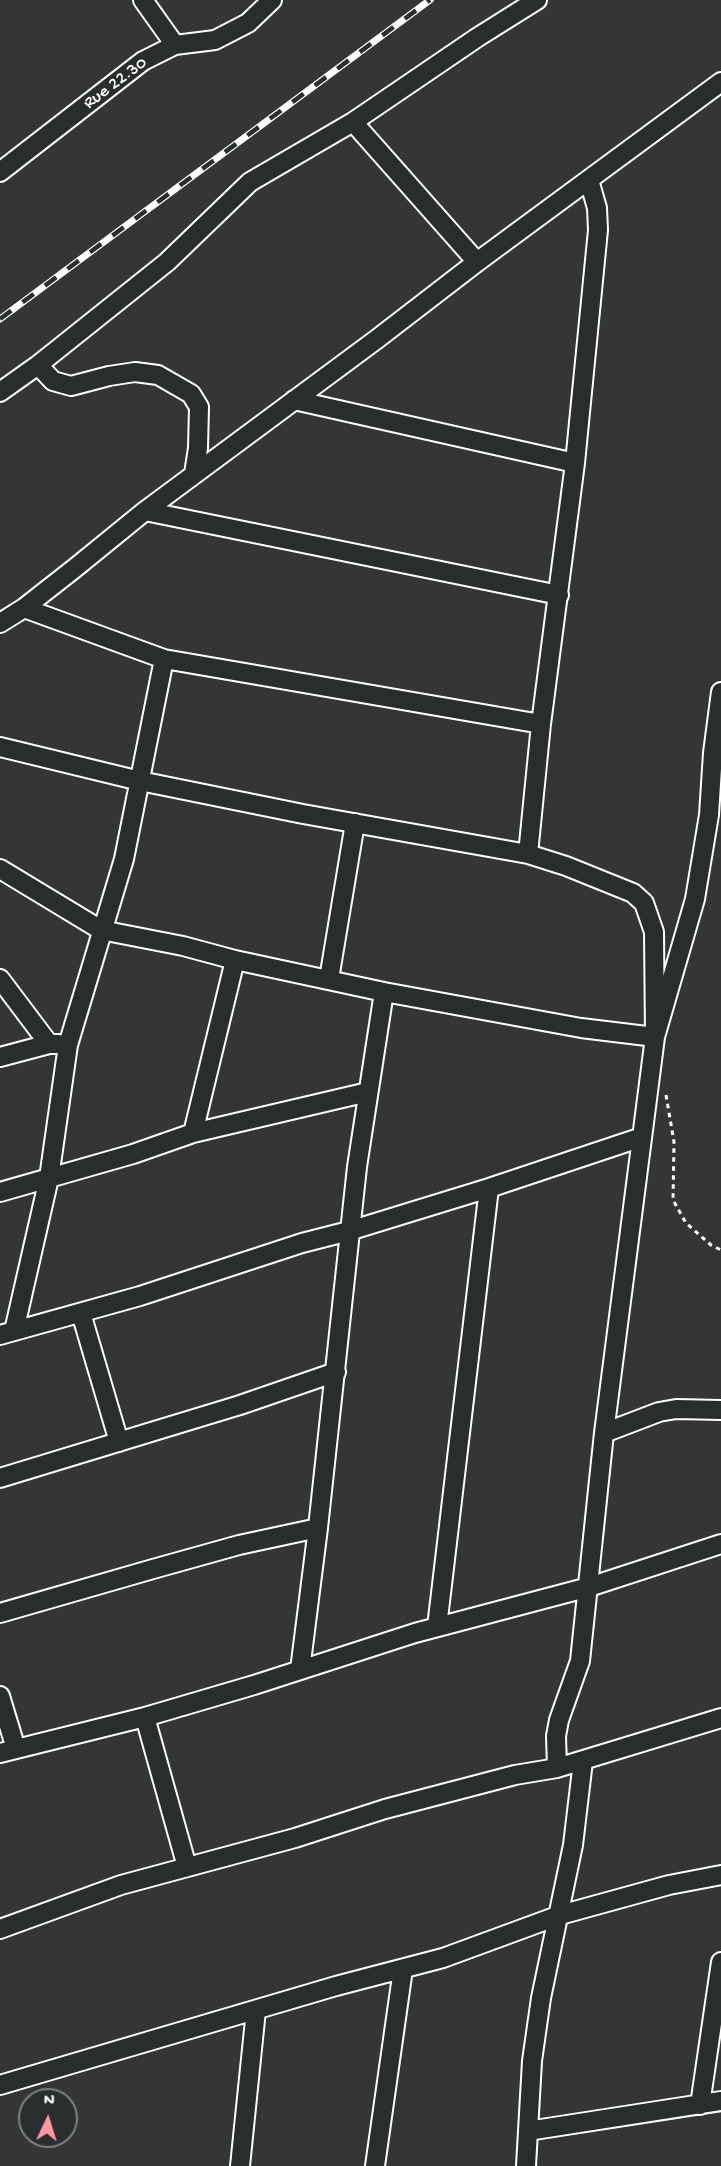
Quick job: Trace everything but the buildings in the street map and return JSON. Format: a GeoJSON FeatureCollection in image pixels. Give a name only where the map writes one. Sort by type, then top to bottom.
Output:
{"type":"FeatureCollection","features":[{"type":"Feature","properties":{"kind":"street"},"geometry":{"type":"LineString","coordinates":[[143,0],[175,45]]}},
{"type":"Feature","properties":{"kind":"street","name":"Rue 22.30"},"geometry":{"type":"LineString","coordinates":[[0,172],[142,61],[175,45],[216,40],[248,24],[272,0]]}},
{"type":"Feature","properties":{"kind":"street"},"geometry":{"type":"LineString","coordinates":[[0,392],[38,365],[167,262],[250,182],[353,122],[407,84],[537,0]]}},
{"type":"Feature","properties":{"kind":"street"},"geometry":{"type":"LineString","coordinates":[[0,623],[24,608],[194,474],[721,82]]}},
{"type":"Feature","properties":{"kind":"street"},"geometry":{"type":"LineString","coordinates":[[353,122],[477,262]]}},
{"type":"Feature","properties":{"kind":"street"},"geometry":{"type":"LineString","coordinates":[[528,854],[575,463],[598,230],[597,208],[589,180]]}},
{"type":"Feature","properties":{"kind":"street"},"geometry":{"type":"LineString","coordinates":[[38,365],[53,381],[70,386],[135,372],[158,375],[191,394],[199,407],[198,448],[194,474]]}},
{"type":"Feature","properties":{"kind":"street"},"geometry":{"type":"LineString","coordinates":[[294,400],[575,463]]}},
{"type":"Feature","properties":{"kind":"street"},"geometry":{"type":"LineString","coordinates":[[145,511],[559,595]]}},
{"type":"Feature","properties":{"kind":"street"},"geometry":{"type":"LineString","coordinates":[[24,608],[164,658],[542,724]]}},
{"type":"Feature","properties":{"kind":"street"},"geometry":{"type":"LineString","coordinates":[[7,1333],[49,1178],[68,1045],[124,859],[164,658]]}},
{"type":"Feature","properties":{"kind":"street"},"geometry":{"type":"LineString","coordinates":[[655,1038],[695,899],[708,815],[721,692]]}},
{"type":"Feature","properties":{"kind":"street"},"geometry":{"type":"LineString","coordinates":[[0,747],[140,781],[528,854],[566,866],[633,893],[644,903],[654,932],[655,1038],[604,1433],[580,1661],[559,1719],[556,1736],[557,1768]]}},
{"type":"Feature","properties":{"kind":"street"},"geometry":{"type":"LineString","coordinates":[[329,979],[355,823]]}},
{"type":"Feature","properties":{"kind":"street"},"geometry":{"type":"LineString","coordinates":[[0,869],[101,930],[183,946],[235,960],[384,992],[570,1026],[655,1038]]}},
{"type":"Feature","properties":{"kind":"street"},"geometry":{"type":"LineString","coordinates":[[193,1133],[235,960]]}},
{"type":"Feature","properties":{"kind":"street"},"geometry":{"type":"LineString","coordinates":[[0,979],[49,1044]]}},
{"type":"Feature","properties":{"kind":"street"},"geometry":{"type":"LineString","coordinates":[[300,1670],[336,1372],[349,1231],[384,992]]}},
{"type":"Feature","properties":{"kind":"street"},"geometry":{"type":"LineString","coordinates":[[0,1058],[49,1044],[68,1045]]}},
{"type":"Feature","properties":{"kind":"street"},"geometry":{"type":"LineString","coordinates":[[0,1192],[133,1154],[193,1133],[368,1092]]}},
{"type":"Feature","properties":{"kind":"street"},"geometry":{"type":"LineString","coordinates":[[7,1333],[140,1296],[489,1188],[642,1137]]}},
{"type":"Feature","properties":{"kind":"street"},"geometry":{"type":"LineString","coordinates":[[437,1627],[489,1188]]}},
{"type":"Feature","properties":{"kind":"street"},"geometry":{"type":"LineString","coordinates":[[81,1313],[118,1442]]}},
{"type":"Feature","properties":{"kind":"street"},"geometry":{"type":"LineString","coordinates":[[0,1478],[240,1405],[336,1372]]}},
{"type":"Feature","properties":{"kind":"street"},"geometry":{"type":"LineString","coordinates":[[604,1433],[659,1412],[676,1409],[721,1410]]}},
{"type":"Feature","properties":{"kind":"street"},"geometry":{"type":"LineString","coordinates":[[0,1613],[185,1560],[318,1528]]}},
{"type":"Feature","properties":{"kind":"street"},"geometry":{"type":"LineString","coordinates":[[0,1696],[8,1751],[145,1717],[437,1627],[589,1587],[721,1544]]}},
{"type":"Feature","properties":{"kind":"street"},"geometry":{"type":"LineString","coordinates":[[145,1717],[187,1867]]}},
{"type":"Feature","properties":{"kind":"street"},"geometry":{"type":"LineString","coordinates":[[0,1929],[81,1899],[295,1838],[385,1809],[583,1761],[721,1718]]}},
{"type":"Feature","properties":{"kind":"street"},"geometry":{"type":"LineString","coordinates":[[526,2166],[532,2061],[541,1998],[560,1915],[574,1834],[583,1761]]}},
{"type":"Feature","properties":{"kind":"street"},"geometry":{"type":"LineString","coordinates":[[0,2085],[336,1986],[443,1958],[560,1915],[669,1886],[721,1875]]}},
{"type":"Feature","properties":{"kind":"street"},"geometry":{"type":"LineString","coordinates":[[700,2105],[721,1962]]}},
{"type":"Feature","properties":{"kind":"street"},"geometry":{"type":"LineString","coordinates":[[375,2166],[403,1969]]}},
{"type":"Feature","properties":{"kind":"street"},"geometry":{"type":"LineString","coordinates":[[240,2166],[256,2010]]}},
{"type":"Feature","properties":{"kind":"street"},"geometry":{"type":"LineString","coordinates":[[528,2131],[721,2101]]}},
{"type":"Feature","properties":{"kind":"path"},"geometry":{"type":"LineString","coordinates":[[664,1084],[674,1142],[673,1200],[686,1223],[711,1245],[721,1250]]}},
{"type":"Feature","properties":{"kind":"railway"},"geometry":{"type":"LineString","coordinates":[[0,319],[430,0]]}}]}
